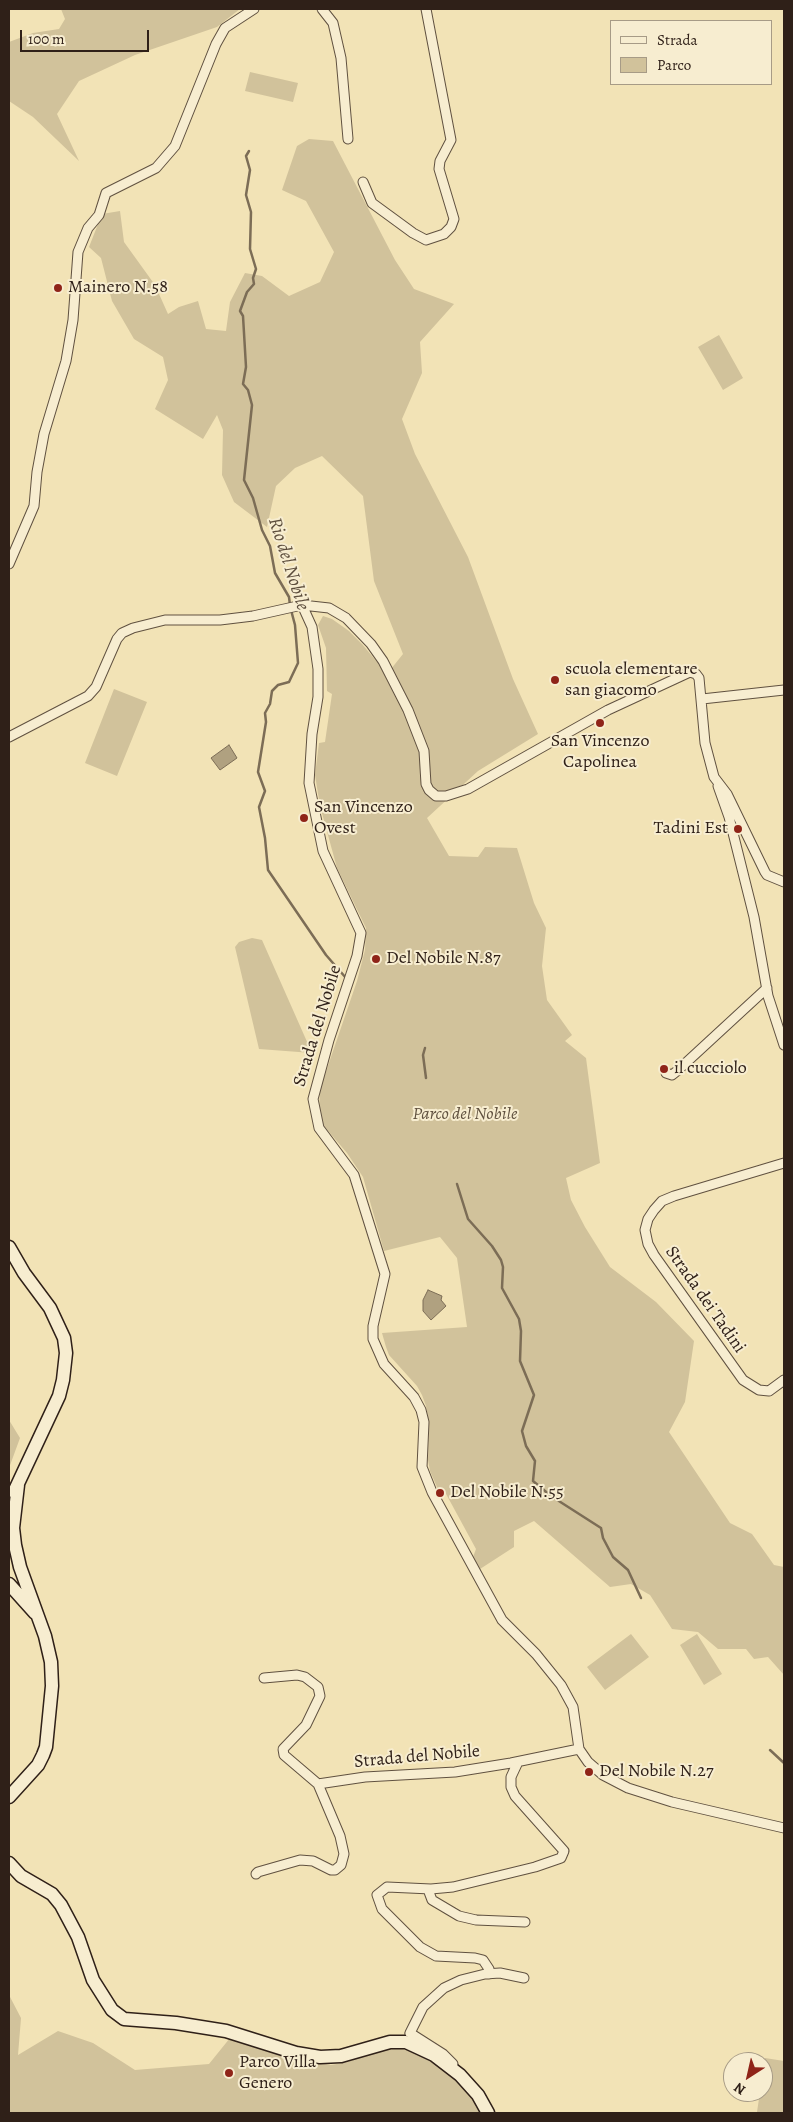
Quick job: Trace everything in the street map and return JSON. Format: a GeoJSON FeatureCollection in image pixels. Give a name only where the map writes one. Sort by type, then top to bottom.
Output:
{"type":"FeatureCollection","features":[{"type":"Feature","properties":{"kind":"street"},"geometry":{"type":"LineString","coordinates":[[9,564],[34,506],[37,472],[44,434],[66,361],[73,320],[78,252],[88,228],[99,215],[106,193],[156,168],[175,146],[216,44],[225,28],[254,9]]}},
{"type":"Feature","properties":{"kind":"street"},"geometry":{"type":"LineString","coordinates":[[322,9],[333,23],[341,58],[348,139]]}},
{"type":"Feature","properties":{"kind":"street"},"geometry":{"type":"LineString","coordinates":[[362,182],[372,203],[413,233],[426,240],[444,234],[454,219],[439,169],[440,161],[450,140],[426,9]]}},
{"type":"Feature","properties":{"kind":"street"},"geometry":{"type":"LineString","coordinates":[[9,737],[88,696],[96,687],[117,639],[122,633],[165,620],[220,620],[253,616],[295,606],[329,608],[346,618],[371,644],[383,661],[408,710],[424,751],[426,784],[429,790],[436,796],[446,796],[468,789],[608,710],[680,676],[690,672],[696,674],[699,678],[702,699],[705,743],[714,777],[729,817],[754,917],[767,988],[784,1045]]}},
{"type":"Feature","properties":{"kind":"street","name":"Strada del Nobile"},"geometry":{"type":"LineString","coordinates":[[295,606],[312,627],[318,668],[318,698],[312,734],[309,783],[323,851],[361,933],[357,956],[320,1070],[313,1100],[319,1128],[354,1175],[385,1274],[373,1326],[373,1339],[384,1364],[410,1392],[421,1410],[424,1422],[422,1467],[432,1492],[502,1620],[536,1654],[561,1685],[573,1707],[579,1749],[518,1762],[455,1772],[365,1777],[318,1784]]}},
{"type":"Feature","properties":{"kind":"street"},"geometry":{"type":"LineString","coordinates":[[702,699],[784,690]]}},
{"type":"Feature","properties":{"kind":"street"},"geometry":{"type":"LineString","coordinates":[[714,777],[727,794],[765,872],[784,882]]}},
{"type":"Feature","properties":{"kind":"street"},"geometry":{"type":"LineString","coordinates":[[666,1073],[672,1075],[677,1071],[767,988]]}},
{"type":"Feature","properties":{"kind":"street","name":"Strada dei Tadini"},"geometry":{"type":"LineString","coordinates":[[784,1162],[674,1196],[662,1202],[654,1210],[648,1219],[645,1230],[648,1244],[654,1255],[743,1380],[759,1390],[769,1391],[784,1380]]}},
{"type":"Feature","properties":{"kind":"street"},"geometry":{"type":"LineString","coordinates":[[9,1247],[24,1273],[54,1315],[64,1338],[66,1353],[59,1396],[9,1503]]}},
{"type":"Feature","properties":{"kind":"street"},"geometry":{"type":"LineString","coordinates":[[9,1797],[38,1765],[46,1747],[52,1686],[51,1662],[46,1636],[20,1567],[15,1545],[13,1528],[18,1485]]}},
{"type":"Feature","properties":{"kind":"street"},"geometry":{"type":"LineString","coordinates":[[9,1584],[37,1615]]}},
{"type":"Feature","properties":{"kind":"street"},"geometry":{"type":"LineString","coordinates":[[256,1874],[300,1860],[313,1861],[335,1870],[341,1866],[344,1854],[340,1836],[318,1784],[284,1755],[283,1749],[306,1725],[320,1696],[318,1687],[305,1677],[264,1678]]}},
{"type":"Feature","properties":{"kind":"street"},"geometry":{"type":"LineString","coordinates":[[579,1749],[603,1775],[628,1788],[672,1802],[784,1828]]}},
{"type":"Feature","properties":{"kind":"street"},"geometry":{"type":"LineString","coordinates":[[489,1974],[489,1969],[483,1960],[475,1958],[443,1958],[425,1950],[382,1910],[377,1895],[380,1890],[387,1887],[453,1888],[535,1867],[561,1858],[564,1851],[515,1796],[511,1787],[511,1777],[518,1762]]}},
{"type":"Feature","properties":{"kind":"street"},"geometry":{"type":"LineString","coordinates":[[9,1863],[21,1876],[52,1894],[61,1906],[78,1937],[94,1980],[112,2010],[124,2019],[197,2026],[238,2033],[296,2054],[320,2057],[341,2056],[390,2042],[406,2042],[434,2055],[460,2075]]}},
{"type":"Feature","properties":{"kind":"street"},"geometry":{"type":"LineString","coordinates":[[430,1889],[429,1892],[432,1900],[459,1916],[476,1920],[525,1922]]}},
{"type":"Feature","properties":{"kind":"street"},"geometry":{"type":"LineString","coordinates":[[488,2113],[478,2095],[460,2075],[452,2062],[409,2031],[423,2007],[444,1988],[461,1980],[489,1974],[507,1974],[524,1978]]}},
{"type":"Feature","properties":{"kind":"green space"},"geometry":{"type":"Polygon","coordinates":[[[61,9],[240,9],[217,27],[135,55],[79,81],[57,114],[79,161],[33,117],[9,101],[9,42],[33,33],[59,29],[65,19],[61,9]]]}},
{"type":"Feature","properties":{"kind":"green space"},"geometry":{"type":"Polygon","coordinates":[[[250,72],[298,83],[293,102],[245,91],[250,72]]]}},
{"type":"Feature","properties":{"kind":"green space","name":"Parco del Nobile"},"geometry":{"type":"Polygon","coordinates":[[[309,139],[333,141],[395,260],[414,289],[454,304],[420,342],[422,373],[402,419],[415,454],[468,557],[513,679],[538,734],[478,771],[427,818],[449,856],[478,857],[485,847],[517,848],[534,903],[546,928],[542,966],[547,1000],[572,1035],[565,1041],[586,1058],[600,1163],[566,1178],[571,1200],[610,1267],[656,1302],[694,1341],[685,1402],[669,1432],[730,1523],[752,1534],[774,1565],[784,1567],[784,1675],[768,1657],[754,1659],[746,1649],[718,1649],[698,1632],[672,1629],[650,1595],[631,1584],[610,1587],[534,1521],[514,1531],[514,1547],[480,1569],[473,1557],[476,1549],[445,1492],[440,1494],[430,1471],[428,1460],[429,1424],[422,1395],[417,1386],[389,1355],[386,1347],[382,1333],[467,1327],[457,1258],[440,1237],[384,1251],[363,1177],[347,1153],[323,1125],[319,1109],[320,1089],[357,981],[365,950],[366,928],[337,868],[320,806],[315,775],[319,743],[325,742],[332,694],[327,691],[326,648],[318,625],[323,616],[332,619],[349,631],[387,674],[403,654],[374,581],[363,496],[322,456],[295,468],[276,486],[267,527],[234,502],[222,475],[223,430],[217,415],[203,439],[155,409],[168,380],[163,357],[134,339],[112,301],[101,258],[89,247],[102,214],[120,211],[124,242],[155,285],[168,314],[179,307],[198,301],[206,329],[226,331],[230,302],[245,273],[262,276],[289,296],[320,282],[334,252],[306,201],[282,190],[297,146],[309,139]]]}},
{"type":"Feature","properties":{"kind":"green space"},"geometry":{"type":"Polygon","coordinates":[[[719,335],[743,378],[723,390],[698,347],[719,335]]]}},
{"type":"Feature","properties":{"kind":"green space"},"geometry":{"type":"Polygon","coordinates":[[[114,689],[147,702],[117,776],[85,763],[114,689]]]}},
{"type":"Feature","properties":{"kind":"green space"},"geometry":{"type":"Polygon","coordinates":[[[252,938],[262,940],[312,1053],[259,1049],[235,947],[239,942],[252,938]]]}},
{"type":"Feature","properties":{"kind":"green space"},"geometry":{"type":"Polygon","coordinates":[[[9,1420],[20,1438],[9,1468],[9,1420]]]}},
{"type":"Feature","properties":{"kind":"green space"},"geometry":{"type":"Polygon","coordinates":[[[631,1634],[649,1657],[605,1690],[587,1667],[631,1634]]]}},
{"type":"Feature","properties":{"kind":"green space"},"geometry":{"type":"Polygon","coordinates":[[[697,1634],[722,1674],[704,1685],[680,1645],[697,1634]]]}},
{"type":"Feature","properties":{"kind":"green space","name":"Parco Villa Genero"},"geometry":{"type":"Polygon","coordinates":[[[9,1995],[21,2018],[18,2055],[58,2031],[93,2043],[135,2070],[209,2064],[230,2038],[305,2060],[331,2065],[348,2062],[386,2048],[399,2047],[414,2051],[453,2076],[475,2102],[481,2113],[9,2113],[9,1995]]]}},
{"type":"Feature","properties":{"kind":"green space"},"geometry":{"type":"Polygon","coordinates":[[[773,2059],[784,2061],[784,2113],[757,2112],[758,2102],[773,2102],[773,2059]]]}},
{"type":"Feature","properties":{"kind":"shaded area"},"geometry":{"type":"Polygon","coordinates":[[[229,745],[237,758],[220,770],[211,758],[229,745]]]}},
{"type":"Feature","properties":{"kind":"shaded area"},"geometry":{"type":"Polygon","coordinates":[[[428,1290],[442,1296],[441,1300],[446,1306],[431,1320],[423,1311],[423,1300],[428,1290]]]}},
{"type":"Feature","properties":{"kind":"waterway","name":"Rio del Nobile"},"geometry":{"type":"LineString","coordinates":[[249,151],[246,156],[250,170],[246,195],[251,212],[250,249],[256,269],[253,278],[254,284],[247,292],[240,311],[243,316],[246,367],[243,384],[248,390],[252,405],[244,480],[253,498],[262,530],[270,546],[275,573],[289,597],[290,605]]}},
{"type":"Feature","properties":{"kind":"waterway","name":"Rio del Nobile"},"geometry":{"type":"LineString","coordinates":[[291,610],[295,625],[298,663],[289,682],[278,685],[272,691],[270,704],[265,713],[266,722],[258,772],[265,791],[259,807],[265,838],[268,870],[326,955],[346,978]]}},
{"type":"Feature","properties":{"kind":"waterway","name":"Rio del Nobile"},"geometry":{"type":"LineString","coordinates":[[425,1048],[423,1055],[426,1078]]}},
{"type":"Feature","properties":{"kind":"waterway","name":"Rio del Nobile"},"geometry":{"type":"LineString","coordinates":[[457,1184],[468,1219],[492,1246],[501,1260],[503,1267],[502,1288],[519,1319],[521,1331],[520,1361],[534,1395],[522,1431],[526,1446],[535,1461],[533,1481],[551,1496],[601,1528],[603,1538],[613,1557],[628,1570],[641,1598]]}},
{"type":"Feature","properties":{"kind":"waterway","name":"Rio del Nobile"},"geometry":{"type":"LineString","coordinates":[[770,1750],[784,1763]]}},
{"type":"Feature","properties":{"kind":"place","name":"Mainero N.58"},"geometry":{"type":"Point","coordinates":[58,288]}},
{"type":"Feature","properties":{"kind":"place","name":"scuola elementare san giacomo"},"geometry":{"type":"Point","coordinates":[555,680]}},
{"type":"Feature","properties":{"kind":"place","name":"San Vincenzo Capolinea"},"geometry":{"type":"Point","coordinates":[600,723]}},
{"type":"Feature","properties":{"kind":"place","name":"San Vincenzo Ovest"},"geometry":{"type":"Point","coordinates":[304,818]}},
{"type":"Feature","properties":{"kind":"place","name":"Tadini Est"},"geometry":{"type":"Point","coordinates":[738,829]}},
{"type":"Feature","properties":{"kind":"place","name":"Del Nobile N.87"},"geometry":{"type":"Point","coordinates":[376,959]}},
{"type":"Feature","properties":{"kind":"place","name":"il cucciolo"},"geometry":{"type":"Point","coordinates":[664,1069]}},
{"type":"Feature","properties":{"kind":"place","name":"Del Nobile N.55"},"geometry":{"type":"Point","coordinates":[440,1493]}},
{"type":"Feature","properties":{"kind":"place","name":"Del Nobile N.27"},"geometry":{"type":"Point","coordinates":[589,1772]}},
{"type":"Feature","properties":{"kind":"place","name":"Parco Villa Genero"},"geometry":{"type":"Point","coordinates":[229,2073]}}]}
